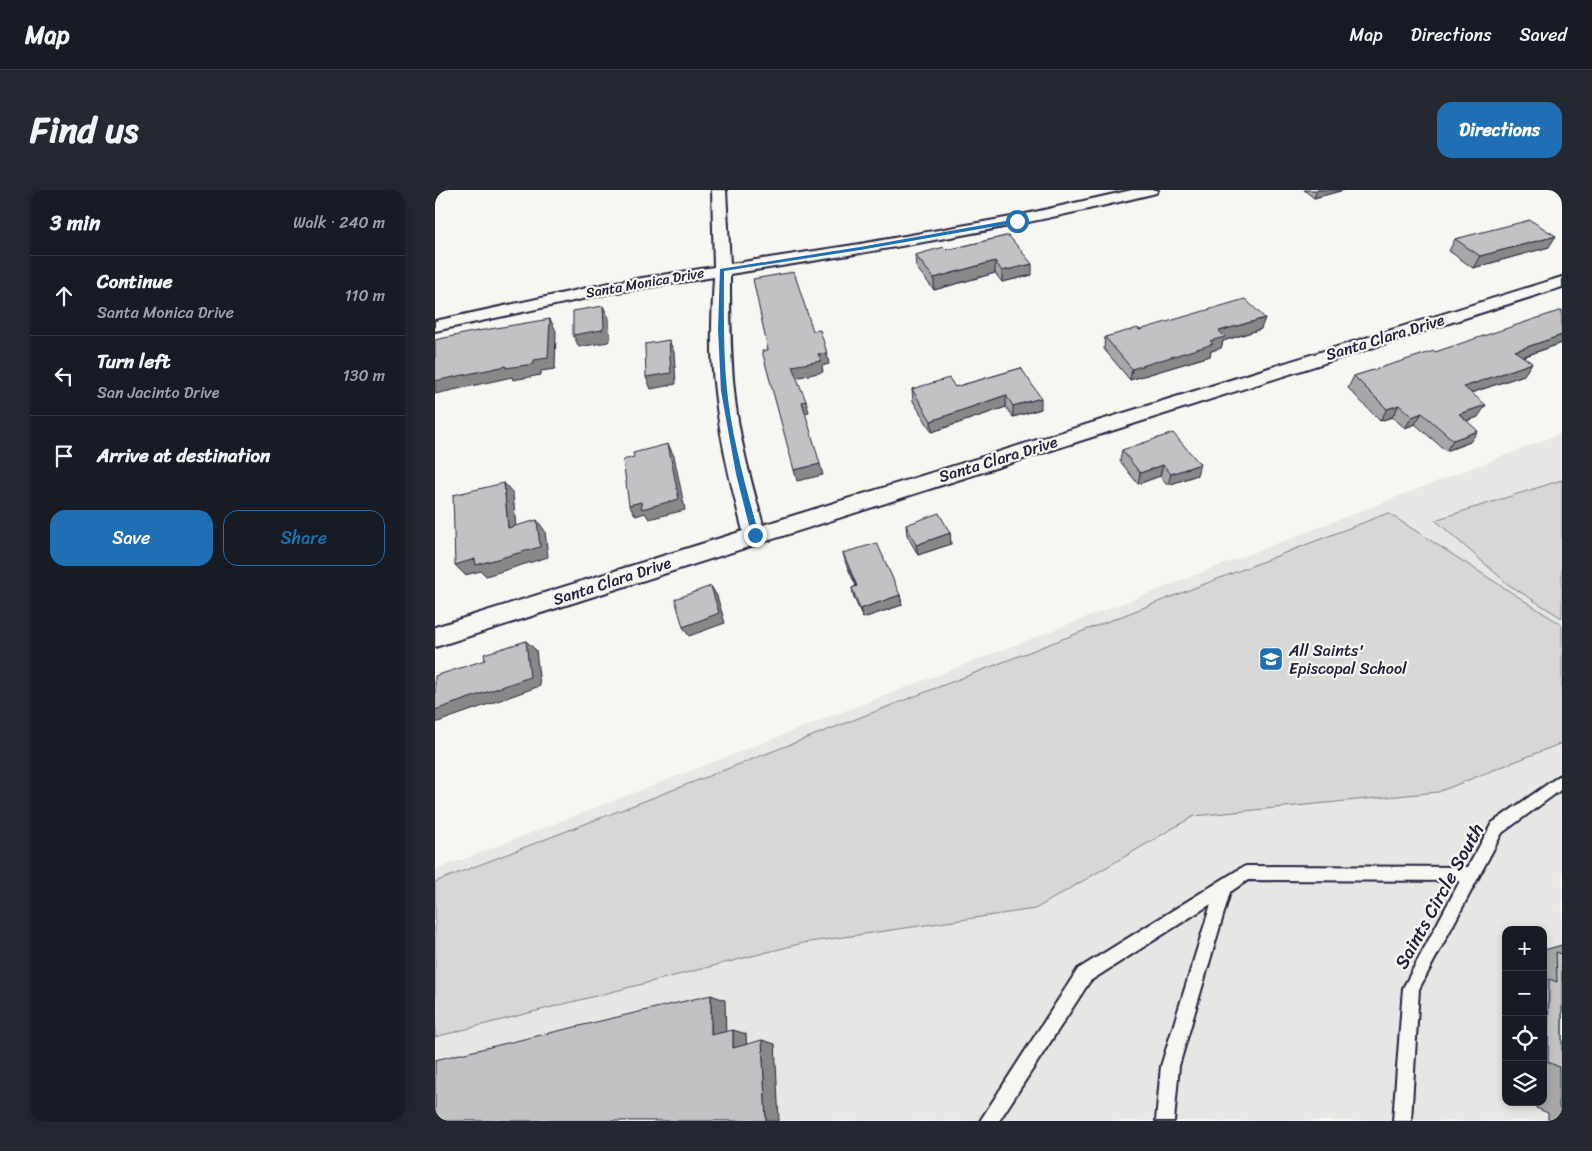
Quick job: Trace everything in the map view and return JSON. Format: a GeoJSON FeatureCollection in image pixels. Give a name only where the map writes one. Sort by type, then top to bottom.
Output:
{"type":"FeatureCollection","features":[{"type":"Feature","properties":{"kind":"street"},"geometry":{"type":"LineString","coordinates":[[719,190],[724,391],[739,474],[755,535]]}},
{"type":"Feature","properties":{"kind":"street","name":"Santa Monica Drive"},"geometry":{"type":"LineString","coordinates":[[435,326],[610,288],[860,249],[1017,221],[1151,190]]}},
{"type":"Feature","properties":{"kind":"street","name":"Santa Clara Drive"},"geometry":{"type":"LineString","coordinates":[[435,637],[1562,282]]}},
{"type":"Feature","properties":{"kind":"lane","name":"Saints Circle South"},"geometry":{"type":"LineString","coordinates":[[1402,1121],[1411,988],[1497,828],[1561,784]]}},
{"type":"Feature","properties":{"kind":"lane"},"geometry":{"type":"LineString","coordinates":[[989,1121],[1084,976],[1246,873],[1471,874]]}},
{"type":"Feature","properties":{"kind":"lane"},"geometry":{"type":"LineString","coordinates":[[1165,1121],[1170,1066],[1224,887]]}},
{"type":"Feature","properties":{"kind":"shaded area","name":"All Saints' Episcopal School"},"geometry":{"type":"Polygon","coordinates":[[[1562,433],[1562,1121],[435,1121],[435,870],[1562,433]]]}},
{"type":"Feature","properties":{"kind":"shaded area"},"geometry":{"type":"Polygon","coordinates":[[[1562,480],[1562,618],[1509,585],[1435,520],[1562,480]]]}},
{"type":"Feature","properties":{"kind":"shaded area"},"geometry":{"type":"Polygon","coordinates":[[[1388,513],[1562,625],[1562,743],[1438,792],[1194,816],[1035,909],[803,943],[435,1037],[435,882],[1388,513]]]}},
{"type":"Feature","properties":{"kind":"building"},"geometry":{"type":"Polygon","coordinates":[[[1530,220],[1556,236],[1480,256],[1455,239],[1530,220]]]}},
{"type":"Feature","properties":{"kind":"building"},"geometry":{"type":"Polygon","coordinates":[[[1009,236],[1032,264],[1002,271],[995,261],[934,278],[915,255],[944,247],[947,250],[1009,236]]]}},
{"type":"Feature","properties":{"kind":"building"},"geometry":{"type":"Polygon","coordinates":[[[794,272],[813,331],[820,330],[827,353],[818,354],[821,361],[792,366],[806,401],[802,402],[820,464],[794,470],[762,351],[768,350],[753,279],[794,272]]]}},
{"type":"Feature","properties":{"kind":"building"},"geometry":{"type":"Polygon","coordinates":[[[1245,299],[1265,318],[1219,331],[1225,337],[1210,341],[1213,344],[1132,369],[1105,337],[1138,328],[1139,330],[1245,299]]]}},
{"type":"Feature","properties":{"kind":"building"},"geometry":{"type":"Polygon","coordinates":[[[603,306],[604,327],[602,330],[573,335],[573,311],[603,306]]]}},
{"type":"Feature","properties":{"kind":"building"},"geometry":{"type":"Polygon","coordinates":[[[1562,310],[1562,335],[1515,351],[1532,363],[1464,387],[1486,405],[1459,414],[1478,431],[1453,440],[1422,413],[1412,417],[1399,405],[1387,409],[1354,376],[1435,352],[1562,310]]]}},
{"type":"Feature","properties":{"kind":"building"},"geometry":{"type":"Polygon","coordinates":[[[550,319],[548,358],[534,360],[534,364],[506,368],[506,366],[435,381],[435,340],[550,319]]]}},
{"type":"Feature","properties":{"kind":"building"},"geometry":{"type":"Polygon","coordinates":[[[669,340],[671,373],[646,377],[645,344],[669,340]]]}},
{"type":"Feature","properties":{"kind":"building"},"geometry":{"type":"Polygon","coordinates":[[[1021,368],[1041,398],[1013,406],[1006,395],[931,421],[912,389],[949,378],[955,387],[1021,368]]]}},
{"type":"Feature","properties":{"kind":"building"},"geometry":{"type":"Polygon","coordinates":[[[1173,433],[1200,464],[1171,474],[1163,465],[1140,473],[1122,450],[1173,433]]]}},
{"type":"Feature","properties":{"kind":"building"},"geometry":{"type":"Polygon","coordinates":[[[668,444],[679,499],[642,509],[641,502],[629,505],[623,460],[634,457],[633,453],[668,444]]]}},
{"type":"Feature","properties":{"kind":"building"},"geometry":{"type":"Polygon","coordinates":[[[504,483],[508,528],[537,520],[540,547],[476,565],[475,559],[455,565],[453,495],[504,483]]]}},
{"type":"Feature","properties":{"kind":"building"},"geometry":{"type":"Polygon","coordinates":[[[939,513],[950,533],[916,545],[906,525],[939,513]]]}},
{"type":"Feature","properties":{"kind":"building"},"geometry":{"type":"Polygon","coordinates":[[[877,543],[900,595],[860,609],[852,588],[857,586],[843,553],[877,543]]]}},
{"type":"Feature","properties":{"kind":"building"},"geometry":{"type":"Polygon","coordinates":[[[711,586],[719,613],[683,627],[675,599],[711,586]]]}},
{"type":"Feature","properties":{"kind":"building"},"geometry":{"type":"Polygon","coordinates":[[[526,641],[530,677],[435,710],[435,676],[485,660],[484,654],[526,641]]]}},
{"type":"Feature","properties":{"kind":"building"},"geometry":{"type":"Polygon","coordinates":[[[1556,952],[1562,954],[1562,1109],[1559,1108],[1559,1067],[1548,1062],[1549,979],[1557,982],[1556,952]]]}},
{"type":"Feature","properties":{"kind":"building"},"geometry":{"type":"Polygon","coordinates":[[[711,995],[711,1035],[733,1030],[733,1048],[762,1040],[766,1121],[435,1121],[435,1060],[711,995]]]}},
{"type":"Feature","properties":{"kind":"place","name":"All Saints' Episcopal School"},"geometry":{"type":"Point","coordinates":[1271,659]}},
{"type":"Feature","properties":{"kind":"route"},"geometry":{"type":"LineString","coordinates":[[755,535],[739,474],[724,391],[721,329],[722,270],[860,249],[1017,221]]}}]}
